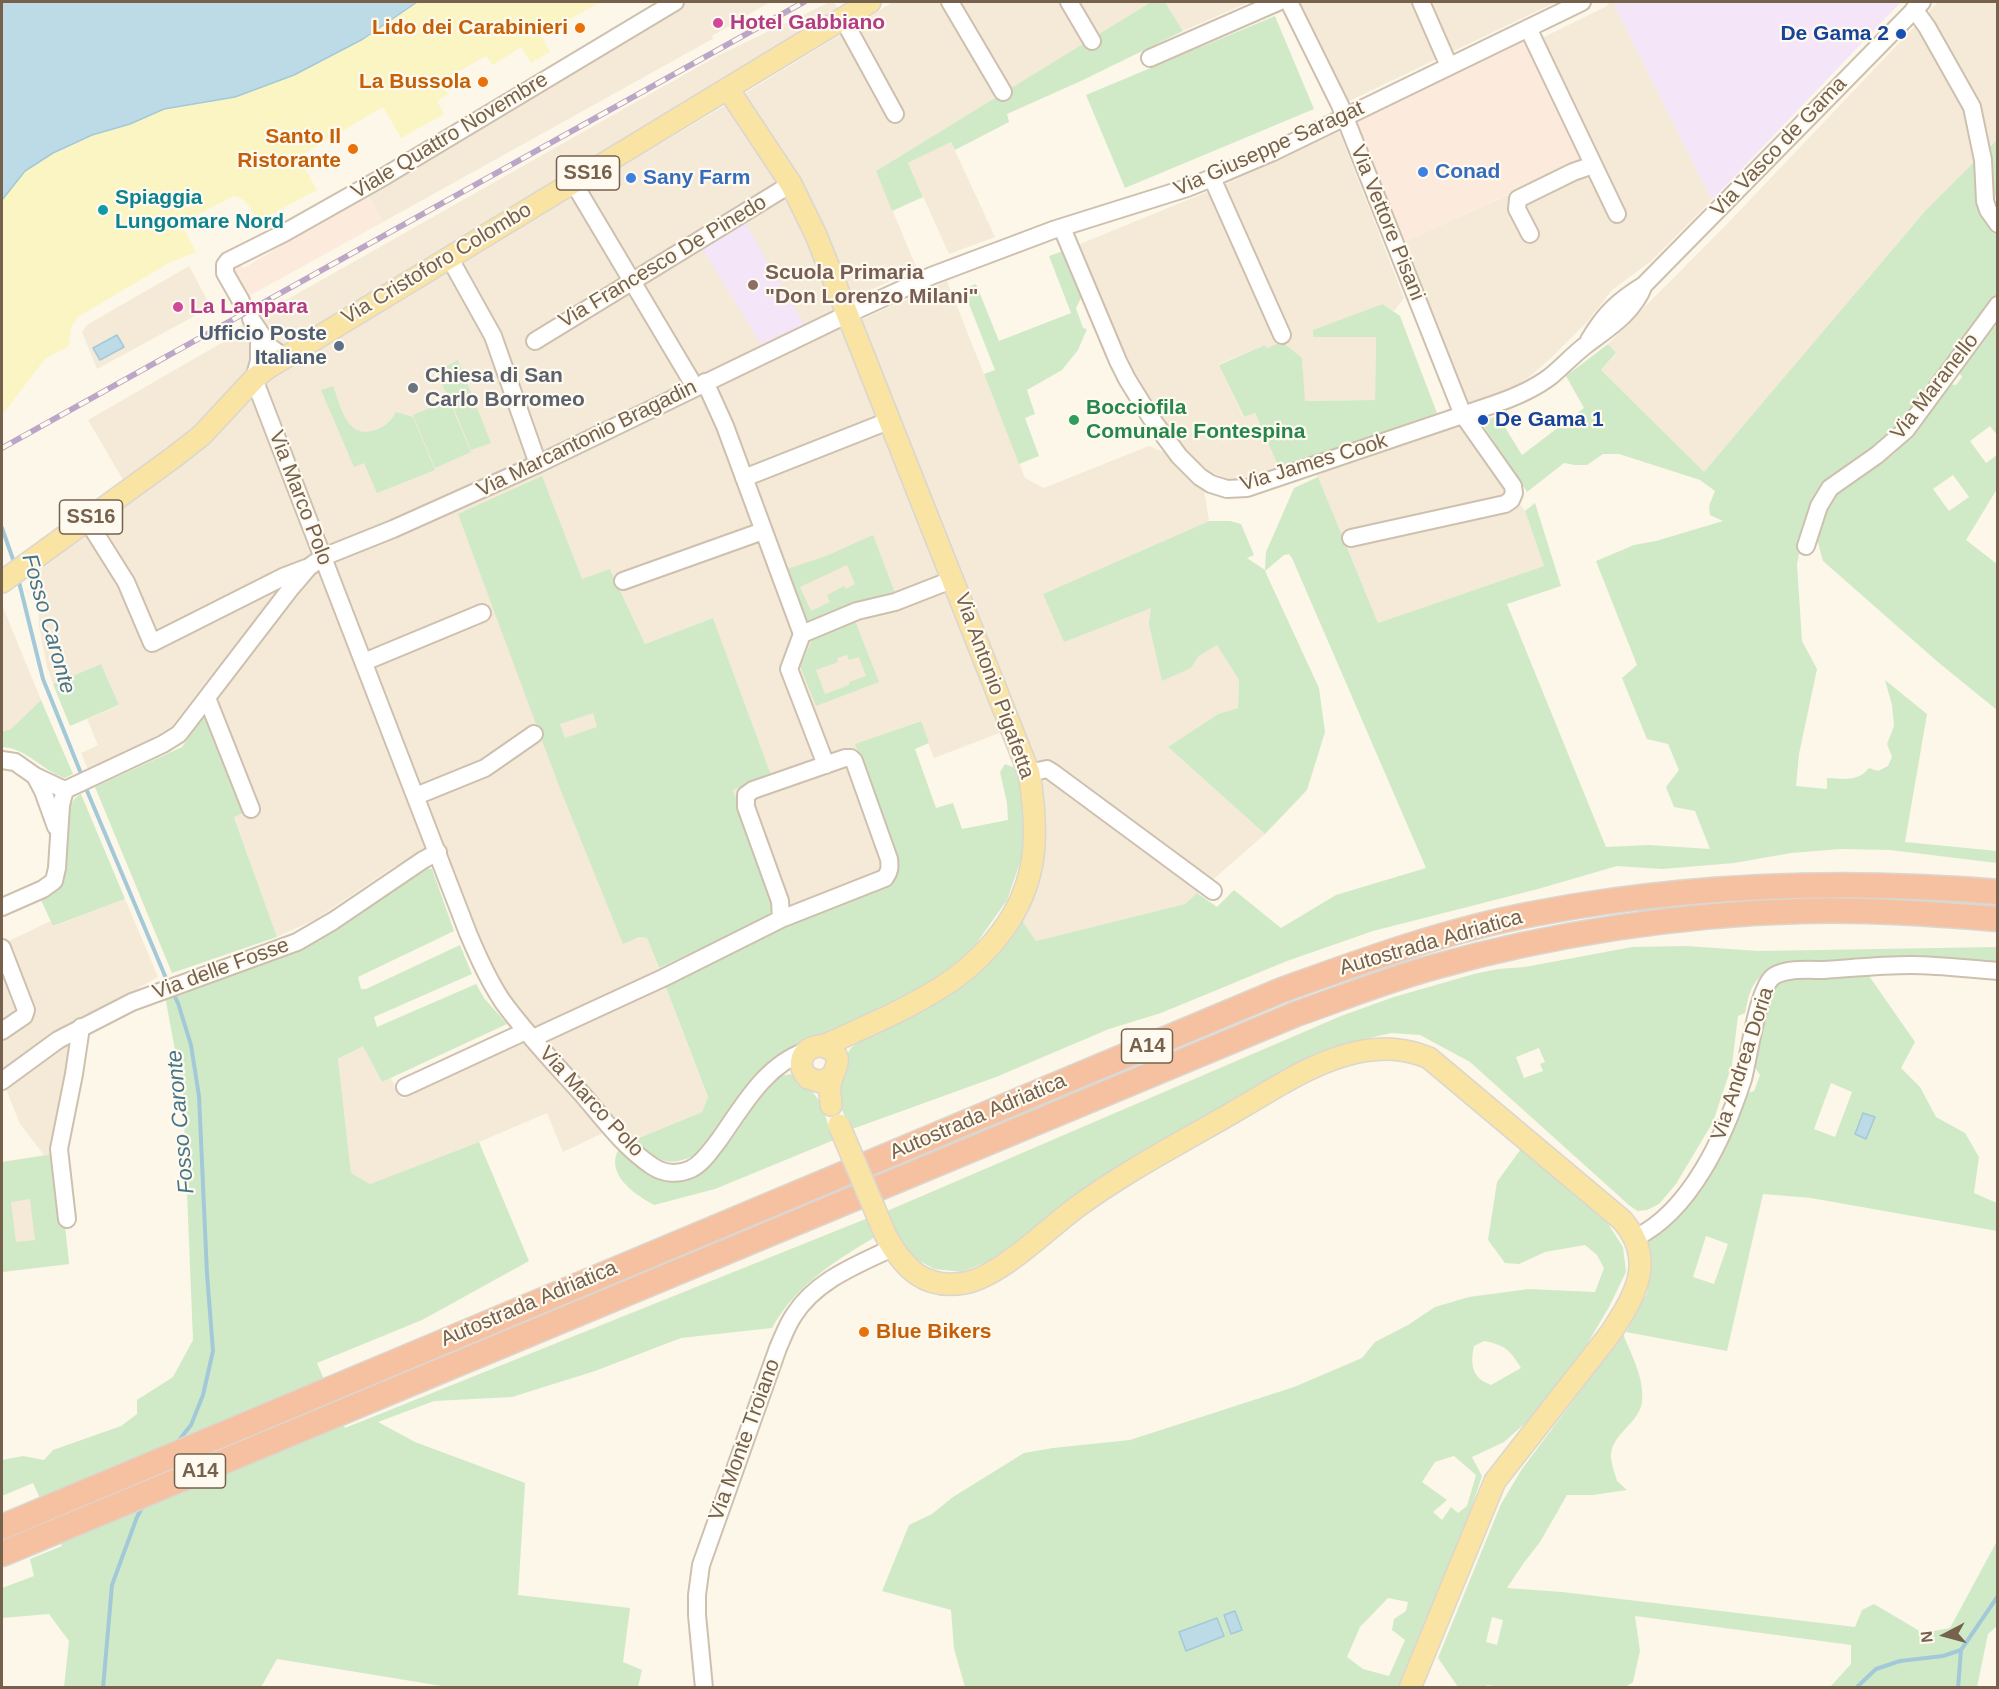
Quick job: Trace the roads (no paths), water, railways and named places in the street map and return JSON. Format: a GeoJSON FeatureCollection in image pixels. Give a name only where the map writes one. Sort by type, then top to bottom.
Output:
{"type":"FeatureCollection","features":[{"type":"Feature","properties":{"kind":"highway","name":"Autostrada Adriatica"},"geometry":{"type":"LineString","coordinates":[[2,1527],[1282,990],[1360,962],[1425,942],[1536,913],[1667,893],[1802,884],[1872,884],[1998,892]]}},
{"type":"Feature","properties":{"kind":"highway","name":"Autostrada Adriatica"},"geometry":{"type":"LineString","coordinates":[[2,1554],[1296,1014],[1366,988],[1435,967],[1545,940],[1672,921],[1739,914],[1803,911],[1878,912],[1998,919]]}},
{"type":"Feature","properties":{"kind":"main road","name":"Via Cristoforo Colombo"},"geometry":{"type":"LineString","coordinates":[[2,582],[174,458],[202,435],[254,378],[284,357],[870,2]]}},
{"type":"Feature","properties":{"kind":"main road","name":"Via Antonio Pigafetta"},"geometry":{"type":"LineString","coordinates":[[728,88],[791,184],[816,235],[1029,773],[1035,823],[1035,847],[1026,892],[1004,931],[971,965],[949,983],[858,1030],[820,1064]]}},
{"type":"Feature","properties":{"kind":"main road"},"geometry":{"type":"LineString","coordinates":[[820,1064],[821,1087],[831,1105],[889,1242],[909,1269],[928,1280],[950,1284],[975,1280],[1007,1261],[1106,1185],[1303,1073],[1355,1052],[1376,1049],[1398,1048],[1429,1058],[1622,1220],[1639,1248],[1639,1277],[1636,1290],[1610,1334],[1495,1481],[1410,1688]]}},
{"type":"Feature","properties":{"kind":"street","name":"Viale Quattro Novembre"},"geometry":{"type":"LineString","coordinates":[[241,301],[227,277],[224,266],[228,261],[275,238],[385,176],[675,2]]}},
{"type":"Feature","properties":{"kind":"street"},"geometry":{"type":"LineString","coordinates":[[950,2],[1003,92]]}},
{"type":"Feature","properties":{"kind":"street"},"geometry":{"type":"LineString","coordinates":[[1069,2],[1092,41]]}},
{"type":"Feature","properties":{"kind":"street"},"geometry":{"type":"LineString","coordinates":[[1150,58],[1278,2]]}},
{"type":"Feature","properties":{"kind":"street","name":"Via Vettore Pisani"},"geometry":{"type":"LineString","coordinates":[[1289,2],[1345,117],[1463,415],[1512,486],[1514,493],[1511,500],[1505,504],[1351,538]]}},
{"type":"Feature","properties":{"kind":"street"},"geometry":{"type":"LineString","coordinates":[[1421,2],[1449,66]]}},
{"type":"Feature","properties":{"kind":"street","name":"Via Giuseppe Saragat"},"geometry":{"type":"LineString","coordinates":[[848,314],[931,276],[1062,228],[1212,178],[1273,152],[1582,2]]}},
{"type":"Feature","properties":{"kind":"street","name":"Via Vasco de Gama"},"geometry":{"type":"LineString","coordinates":[[1463,415],[1512,398],[1537,386],[1629,312],[1639,298],[1644,285],[1918,5],[1927,27],[1972,107],[1983,160],[1985,201],[1988,210],[1998,224]]}},
{"type":"Feature","properties":{"kind":"street"},"geometry":{"type":"LineString","coordinates":[[843,19],[895,114]]}},
{"type":"Feature","properties":{"kind":"street"},"geometry":{"type":"LineString","coordinates":[[1528,28],[1617,214]]}},
{"type":"Feature","properties":{"kind":"street"},"geometry":{"type":"LineString","coordinates":[[1530,234],[1517,209],[1518,200],[1593,165]]}},
{"type":"Feature","properties":{"kind":"street"},"geometry":{"type":"LineString","coordinates":[[1212,178],[1282,335]]}},
{"type":"Feature","properties":{"kind":"street"},"geometry":{"type":"LineString","coordinates":[[573,182],[632,281],[725,426],[802,634],[789,669],[826,765]]}},
{"type":"Feature","properties":{"kind":"street","name":"Via Francesco De Pinedo"},"geometry":{"type":"LineString","coordinates":[[535,341],[791,184]]}},
{"type":"Feature","properties":{"kind":"street","name":"Via James Cook"},"geometry":{"type":"LineString","coordinates":[[1062,228],[1131,387],[1179,456],[1210,484],[1227,489],[1247,488],[1463,415]]}},
{"type":"Feature","properties":{"kind":"street"},"geometry":{"type":"LineString","coordinates":[[449,257],[493,336],[538,464]]}},
{"type":"Feature","properties":{"kind":"street","name":"Via Maranello"},"geometry":{"type":"LineString","coordinates":[[1806,546],[1820,506],[1830,488],[1892,444],[1906,430],[1998,305]]}},
{"type":"Feature","properties":{"kind":"street","name":"Via Marcantonio Bragadin"},"geometry":{"type":"LineString","coordinates":[[309,567],[323,557],[393,529],[538,464],[848,314]]}},
{"type":"Feature","properties":{"kind":"street"},"geometry":{"type":"LineString","coordinates":[[254,378],[259,360],[255,326],[270,347],[284,357]]}},
{"type":"Feature","properties":{"kind":"street","name":"Via Marco Polo"},"geometry":{"type":"LineString","coordinates":[[254,378],[479,960],[504,1002],[530,1035],[626,1144],[654,1167],[667,1173],[681,1173],[693,1168],[707,1156],[760,1084],[778,1066],[788,1059],[820,1064]]}},
{"type":"Feature","properties":{"kind":"street"},"geometry":{"type":"LineString","coordinates":[[744,478],[891,420]]}},
{"type":"Feature","properties":{"kind":"street"},"geometry":{"type":"LineString","coordinates":[[87,520],[126,582],[152,643],[285,576],[309,567]]}},
{"type":"Feature","properties":{"kind":"street"},"geometry":{"type":"LineString","coordinates":[[623,581],[763,531]]}},
{"type":"Feature","properties":{"kind":"street"},"geometry":{"type":"LineString","coordinates":[[2,907],[43,889],[54,881],[61,805],[78,784],[171,740],[179,734],[309,567]]}},
{"type":"Feature","properties":{"kind":"street","name":"Via Antonio Pigafetta"},"geometry":{"type":"LineString","coordinates":[[802,634],[857,611],[895,602],[954,579]]}},
{"type":"Feature","properties":{"kind":"street"},"geometry":{"type":"LineString","coordinates":[[364,662],[482,613]]}},
{"type":"Feature","properties":{"kind":"street"},"geometry":{"type":"LineString","coordinates":[[207,698],[250,809]]}},
{"type":"Feature","properties":{"kind":"street"},"geometry":{"type":"LineString","coordinates":[[416,796],[485,768],[534,734]]}},
{"type":"Feature","properties":{"kind":"street","name":"Via Marco Polo"},"geometry":{"type":"LineString","coordinates":[[530,1035],[663,978],[781,918],[879,882],[889,873],[890,866],[854,761],[851,758],[845,758],[753,790],[746,795],[746,807],[780,901],[781,918]]}},
{"type":"Feature","properties":{"kind":"street"},"geometry":{"type":"LineString","coordinates":[[2,760],[15,762],[34,776],[78,784]]}},
{"type":"Feature","properties":{"kind":"street"},"geometry":{"type":"LineString","coordinates":[[1029,773],[1047,769],[1052,772],[1213,891]]}},
{"type":"Feature","properties":{"kind":"street"},"geometry":{"type":"LineString","coordinates":[[34,776],[49,806],[59,837]]}},
{"type":"Feature","properties":{"kind":"street","name":"Via delle Fosse"},"geometry":{"type":"LineString","coordinates":[[2,1081],[45,1048],[132,1002],[297,942],[438,852]]}},
{"type":"Feature","properties":{"kind":"street"},"geometry":{"type":"LineString","coordinates":[[2,948],[26,1010],[24,1016],[2,1031]]}},
{"type":"Feature","properties":{"kind":"street","name":"Via Andrea Doria"},"geometry":{"type":"LineString","coordinates":[[1635,1238],[1647,1232],[1681,1200],[1712,1156],[1742,1080],[1760,999],[1772,977],[1780,973],[1802,971],[1911,965],[1998,972]]}},
{"type":"Feature","properties":{"kind":"street"},"geometry":{"type":"LineString","coordinates":[[67,1219],[59,1149],[81,1027]]}},
{"type":"Feature","properties":{"kind":"street"},"geometry":{"type":"LineString","coordinates":[[405,1087],[530,1035]]}},
{"type":"Feature","properties":{"kind":"street","name":"Via Monte Troiano"},"geometry":{"type":"LineString","coordinates":[[704,1688],[697,1605],[701,1565],[778,1348],[794,1314],[814,1292],[889,1242]]}},
{"type":"Feature","properties":{"kind":"water"},"geometry":{"type":"Polygon","coordinates":[[[2,2],[417,2],[363,39],[294,75],[235,97],[164,109],[130,124],[92,135],[53,153],[25,171],[2,200],[2,2]]]}},
{"type":"Feature","properties":{"kind":"water"},"geometry":{"type":"Polygon","coordinates":[[[117,335],[124,347],[100,360],[93,348],[117,335]]]}},
{"type":"Feature","properties":{"kind":"water"},"geometry":{"type":"Polygon","coordinates":[[[1863,1113],[1875,1117],[1866,1139],[1855,1134],[1863,1113]]]}},
{"type":"Feature","properties":{"kind":"water"},"geometry":{"type":"Polygon","coordinates":[[[1235,1611],[1242,1630],[1231,1634],[1224,1615],[1235,1611]]]}},
{"type":"Feature","properties":{"kind":"water"},"geometry":{"type":"Polygon","coordinates":[[[1217,1618],[1224,1636],[1186,1651],[1179,1632],[1217,1618]]]}},
{"type":"Feature","properties":{"kind":"waterway","name":"Fosso Caronte"},"geometry":{"type":"LineString","coordinates":[[2,528],[15,565]]}},
{"type":"Feature","properties":{"kind":"waterway","name":"Fosso Caronte"},"geometry":{"type":"LineString","coordinates":[[18,578],[43,679],[82,776]]}},
{"type":"Feature","properties":{"kind":"waterway","name":"Fosso Caronte"},"geometry":{"type":"LineString","coordinates":[[85,786],[168,983]]}},
{"type":"Feature","properties":{"kind":"waterway","name":"Fosso Caronte"},"geometry":{"type":"LineString","coordinates":[[173,993],[191,1045],[199,1096],[213,1351],[203,1395],[191,1425],[176,1444]]}},
{"type":"Feature","properties":{"kind":"waterway","name":"Fosso Caronte"},"geometry":{"type":"LineString","coordinates":[[103,1688],[112,1585],[143,1506]]}},
{"type":"Feature","properties":{"kind":"waterway"},"geometry":{"type":"LineString","coordinates":[[1958,1688],[1961,1650],[1998,1596]]}},
{"type":"Feature","properties":{"kind":"waterway"},"geometry":{"type":"LineString","coordinates":[[1856,1688],[1876,1669],[1900,1661],[1943,1656],[1961,1650]]}},
{"type":"Feature","properties":{"kind":"railway"},"geometry":{"type":"LineString","coordinates":[[2,448],[804,2]]}},
{"type":"Feature","properties":{"kind":"place","name":"Hotel Gabbiano"},"geometry":{"type":"Point","coordinates":[718,23]}},
{"type":"Feature","properties":{"kind":"place","name":"Lido dei Carabinieri"},"geometry":{"type":"Point","coordinates":[580,28]}},
{"type":"Feature","properties":{"kind":"place","name":"De Gama 2"},"geometry":{"type":"Point","coordinates":[1901,34]}},
{"type":"Feature","properties":{"kind":"place","name":"La Bussola"},"geometry":{"type":"Point","coordinates":[483,82]}},
{"type":"Feature","properties":{"kind":"place","name":"Santo Il Ristorante"},"geometry":{"type":"Point","coordinates":[353,149]}},
{"type":"Feature","properties":{"kind":"place","name":"Conad"},"geometry":{"type":"Point","coordinates":[1423,172]}},
{"type":"Feature","properties":{"kind":"place","name":"Sany Farm"},"geometry":{"type":"Point","coordinates":[631,178]}},
{"type":"Feature","properties":{"kind":"place","name":"Spiaggia Lungomare Nord"},"geometry":{"type":"Point","coordinates":[103,210]}},
{"type":"Feature","properties":{"kind":"place","name":"Scuola Primaria \"Don Lorenzo Milani\""},"geometry":{"type":"Point","coordinates":[753,285]}},
{"type":"Feature","properties":{"kind":"place","name":"La Lampara"},"geometry":{"type":"Point","coordinates":[178,307]}},
{"type":"Feature","properties":{"kind":"place","name":"Ufficio Poste Italiane"},"geometry":{"type":"Point","coordinates":[339,346]}},
{"type":"Feature","properties":{"kind":"place","name":"Chiesa di San Carlo Borromeo"},"geometry":{"type":"Point","coordinates":[413,388]}},
{"type":"Feature","properties":{"kind":"place","name":"Bocciofila Comunale Fontespina"},"geometry":{"type":"Point","coordinates":[1074,420]}},
{"type":"Feature","properties":{"kind":"place","name":"De Gama 1"},"geometry":{"type":"Point","coordinates":[1483,420]}},
{"type":"Feature","properties":{"kind":"place","name":"Blue Bikers"},"geometry":{"type":"Point","coordinates":[864,1332]}}]}
